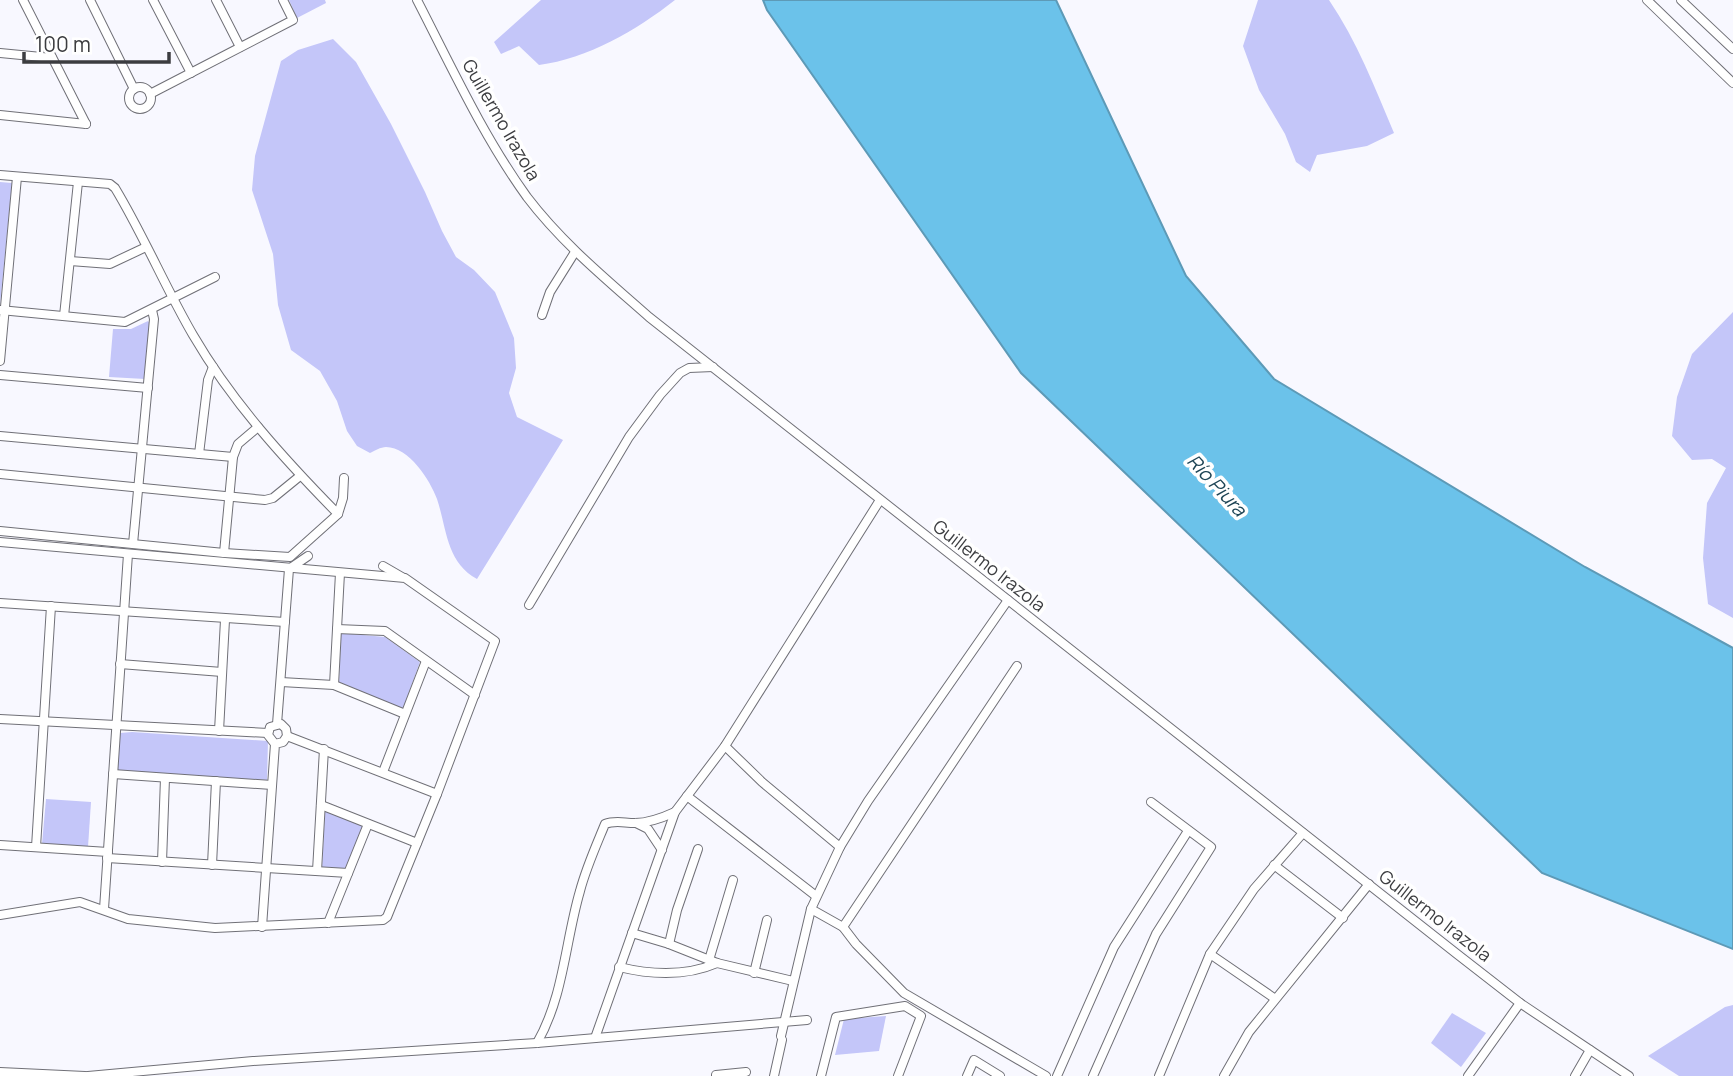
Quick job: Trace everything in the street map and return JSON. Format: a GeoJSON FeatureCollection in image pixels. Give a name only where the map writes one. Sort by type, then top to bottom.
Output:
{"type":"FeatureCollection","features":[{"type":"Feature","properties":{"kind":"street"},"geometry":{"type":"LineString","coordinates":[[0,115],[86,124],[23,0]]}},
{"type":"Feature","properties":{"kind":"street"},"geometry":{"type":"LineString","coordinates":[[90,0],[134,89]]}},
{"type":"Feature","properties":{"kind":"street"},"geometry":{"type":"LineString","coordinates":[[153,0],[191,73]]}},
{"type":"Feature","properties":{"kind":"street"},"geometry":{"type":"LineString","coordinates":[[216,0],[240,47]]}},
{"type":"Feature","properties":{"kind":"street"},"geometry":{"type":"LineString","coordinates":[[150,94],[293,20],[283,0]]}},
{"type":"Feature","properties":{"kind":"street","name":"Guillermo Irazola"},"geometry":{"type":"LineString","coordinates":[[417,0],[472,107],[504,161],[527,197],[575,252],[649,317],[713,368],[1520,1003],[1629,1076]]}},
{"type":"Feature","properties":{"kind":"street"},"geometry":{"type":"LineString","coordinates":[[1647,0],[1733,83]]}},
{"type":"Feature","properties":{"kind":"street"},"geometry":{"type":"LineString","coordinates":[[1681,0],[1733,48]]}},
{"type":"Feature","properties":{"kind":"street"},"geometry":{"type":"LineString","coordinates":[[0,52],[52,58]]}},
{"type":"Feature","properties":{"kind":"street"},"geometry":{"type":"LineString","coordinates":[[144,88],[150,94],[148,106],[137,109],[129,102],[134,89],[144,88]]}},
{"type":"Feature","properties":{"kind":"street"},"geometry":{"type":"LineString","coordinates":[[0,175],[110,184],[115,188],[172,299],[213,367],[258,427],[338,514]]}},
{"type":"Feature","properties":{"kind":"street"},"geometry":{"type":"LineString","coordinates":[[0,361],[2,310],[17,177]]}},
{"type":"Feature","properties":{"kind":"street"},"geometry":{"type":"LineString","coordinates":[[64,316],[78,182]]}},
{"type":"Feature","properties":{"kind":"street"},"geometry":{"type":"LineString","coordinates":[[70,261],[110,264],[146,247]]}},
{"type":"Feature","properties":{"kind":"street"},"geometry":{"type":"LineString","coordinates":[[542,315],[550,292],[575,252]]}},
{"type":"Feature","properties":{"kind":"street"},"geometry":{"type":"LineString","coordinates":[[2,310],[125,321],[215,277]]}},
{"type":"Feature","properties":{"kind":"street"},"geometry":{"type":"LineString","coordinates":[[133,544],[154,319],[152,310]]}},
{"type":"Feature","properties":{"kind":"street"},"geometry":{"type":"LineString","coordinates":[[199,454],[208,380],[213,367]]}},
{"type":"Feature","properties":{"kind":"street"},"geometry":{"type":"LineString","coordinates":[[529,606],[629,437],[660,395],[680,373],[689,368],[713,368]]}},
{"type":"Feature","properties":{"kind":"street"},"geometry":{"type":"LineString","coordinates":[[0,375],[148,388]]}},
{"type":"Feature","properties":{"kind":"street"},"geometry":{"type":"LineString","coordinates":[[224,553],[233,457],[238,444],[258,427]]}},
{"type":"Feature","properties":{"kind":"street"},"geometry":{"type":"LineString","coordinates":[[0,436],[233,457]]}},
{"type":"Feature","properties":{"kind":"street"},"geometry":{"type":"LineString","coordinates":[[0,474],[265,500],[273,498],[300,475]]}},
{"type":"Feature","properties":{"kind":"street"},"geometry":{"type":"LineString","coordinates":[[0,531],[290,557],[338,514],[343,498],[344,478]]}},
{"type":"Feature","properties":{"kind":"street"},"geometry":{"type":"LineString","coordinates":[[595,1038],[675,812],[725,746],[880,500]]}},
{"type":"Feature","properties":{"kind":"street"},"geometry":{"type":"LineString","coordinates":[[0,542],[405,579]]}},
{"type":"Feature","properties":{"kind":"street"},"geometry":{"type":"LineString","coordinates":[[104,909],[128,554]]}},
{"type":"Feature","properties":{"kind":"street"},"geometry":{"type":"LineString","coordinates":[[289,569],[308,556]]}},
{"type":"Feature","properties":{"kind":"street"},"geometry":{"type":"LineString","coordinates":[[0,915],[80,902],[128,919],[215,928],[383,920],[387,917],[495,642],[383,566]]}},
{"type":"Feature","properties":{"kind":"street"},"geometry":{"type":"LineString","coordinates":[[277,724],[289,569]]}},
{"type":"Feature","properties":{"kind":"street"},"geometry":{"type":"LineString","coordinates":[[334,685],[340,573]]}},
{"type":"Feature","properties":{"kind":"street"},"geometry":{"type":"LineString","coordinates":[[774,1076],[783,1022],[811,909],[840,847],[868,801],[1008,600]]}},
{"type":"Feature","properties":{"kind":"street"},"geometry":{"type":"LineString","coordinates":[[0,603],[285,622]]}},
{"type":"Feature","properties":{"kind":"street"},"geometry":{"type":"LineString","coordinates":[[36,846],[51,606]]}},
{"type":"Feature","properties":{"kind":"street"},"geometry":{"type":"LineString","coordinates":[[219,731],[225,620]]}},
{"type":"Feature","properties":{"kind":"street"},"geometry":{"type":"LineString","coordinates":[[337,629],[385,631],[475,695]]}},
{"type":"Feature","properties":{"kind":"street"},"geometry":{"type":"LineString","coordinates":[[383,772],[426,661]]}},
{"type":"Feature","properties":{"kind":"street"},"geometry":{"type":"LineString","coordinates":[[120,664],[222,672]]}},
{"type":"Feature","properties":{"kind":"street"},"geometry":{"type":"LineString","coordinates":[[843,927],[1017,666]]}},
{"type":"Feature","properties":{"kind":"street"},"geometry":{"type":"LineString","coordinates":[[281,682],[334,685],[405,714]]}},
{"type":"Feature","properties":{"kind":"street"},"geometry":{"type":"LineString","coordinates":[[0,719],[268,733]]}},
{"type":"Feature","properties":{"kind":"street"},"geometry":{"type":"LineString","coordinates":[[275,744],[269,739],[270,727],[277,724],[284,726],[287,736]]}},
{"type":"Feature","properties":{"kind":"street"},"geometry":{"type":"LineString","coordinates":[[287,736],[437,794]]}},
{"type":"Feature","properties":{"kind":"street"},"geometry":{"type":"LineString","coordinates":[[275,744],[283,742],[287,736]]}},
{"type":"Feature","properties":{"kind":"street"},"geometry":{"type":"LineString","coordinates":[[262,926],[275,744]]}},
{"type":"Feature","properties":{"kind":"street"},"geometry":{"type":"LineString","coordinates":[[725,746],[762,782],[840,847]]}},
{"type":"Feature","properties":{"kind":"street"},"geometry":{"type":"LineString","coordinates":[[317,871],[324,749]]}},
{"type":"Feature","properties":{"kind":"street"},"geometry":{"type":"LineString","coordinates":[[113,774],[272,785]]}},
{"type":"Feature","properties":{"kind":"street"},"geometry":{"type":"LineString","coordinates":[[162,862],[165,778]]}},
{"type":"Feature","properties":{"kind":"street"},"geometry":{"type":"LineString","coordinates":[[212,865],[216,781]]}},
{"type":"Feature","properties":{"kind":"street"},"geometry":{"type":"LineString","coordinates":[[687,796],[816,896]]}},
{"type":"Feature","properties":{"kind":"street"},"geometry":{"type":"LineString","coordinates":[[1093,1076],[1156,934],[1211,848],[1151,803]]}},
{"type":"Feature","properties":{"kind":"street"},"geometry":{"type":"LineString","coordinates":[[321,805],[417,843]]}},
{"type":"Feature","properties":{"kind":"street"},"geometry":{"type":"LineString","coordinates":[[537,1043],[547,1027],[552,1010],[579,891],[605,824],[652,821],[675,812]]}},
{"type":"Feature","properties":{"kind":"street"},"geometry":{"type":"LineString","coordinates":[[636,823],[648,829],[662,850]]}},
{"type":"Feature","properties":{"kind":"street"},"geometry":{"type":"LineString","coordinates":[[328,923],[368,824]]}},
{"type":"Feature","properties":{"kind":"street"},"geometry":{"type":"LineString","coordinates":[[1057,1076],[1114,947],[1188,831]]}},
{"type":"Feature","properties":{"kind":"street"},"geometry":{"type":"LineString","coordinates":[[1159,1076],[1210,954],[1241,907],[1303,832]]}},
{"type":"Feature","properties":{"kind":"street"},"geometry":{"type":"LineString","coordinates":[[0,845],[36,846],[162,862],[348,873]]}},
{"type":"Feature","properties":{"kind":"street"},"geometry":{"type":"LineString","coordinates":[[669,944],[677,910],[698,849]]}},
{"type":"Feature","properties":{"kind":"street"},"geometry":{"type":"LineString","coordinates":[[1274,865],[1343,918]]}},
{"type":"Feature","properties":{"kind":"street"},"geometry":{"type":"LineString","coordinates":[[713,961],[733,880]]}},
{"type":"Feature","properties":{"kind":"street"},"geometry":{"type":"LineString","coordinates":[[1224,1076],[1248,1032],[1369,884]]}},
{"type":"Feature","properties":{"kind":"street"},"geometry":{"type":"LineString","coordinates":[[811,909],[843,927],[904,993],[1046,1076]]}},
{"type":"Feature","properties":{"kind":"street"},"geometry":{"type":"LineString","coordinates":[[754,973],[767,920]]}},
{"type":"Feature","properties":{"kind":"street"},"geometry":{"type":"LineString","coordinates":[[632,933],[713,961],[793,981]]}},
{"type":"Feature","properties":{"kind":"street"},"geometry":{"type":"LineString","coordinates":[[1210,954],[1274,998]]}},
{"type":"Feature","properties":{"kind":"street"},"geometry":{"type":"LineString","coordinates":[[619,967],[658,974],[677,974],[713,961]]}},
{"type":"Feature","properties":{"kind":"street"},"geometry":{"type":"LineString","coordinates":[[1468,1076],[1520,1003]]}},
{"type":"Feature","properties":{"kind":"street"},"geometry":{"type":"LineString","coordinates":[[821,1076],[836,1017],[905,1006],[921,1016],[898,1076]]}},
{"type":"Feature","properties":{"kind":"street"},"geometry":{"type":"LineString","coordinates":[[0,1072],[100,1076],[253,1061],[537,1043],[807,1020]]}},
{"type":"Feature","properties":{"kind":"street"},"geometry":{"type":"LineString","coordinates":[[1575,1076],[1590,1050]]}},
{"type":"Feature","properties":{"kind":"street"},"geometry":{"type":"LineString","coordinates":[[967,1076],[974,1060],[1000,1076]]}},
{"type":"Feature","properties":{"kind":"street"},"geometry":{"type":"LineString","coordinates":[[707,1076],[746,1072]]}},
{"type":"Feature","properties":{"kind":"shaded area"},"geometry":{"type":"Polygon","coordinates":[[[289,0],[325,0],[326,3],[297,18],[289,0]]]}},
{"type":"Feature","properties":{"kind":"shaded area"},"geometry":{"type":"Polygon","coordinates":[[[541,0],[675,0],[628,32],[575,57],[539,65],[519,46],[501,54],[494,42],[541,0]]]}},
{"type":"Feature","properties":{"kind":"shaded area"},"geometry":{"type":"Polygon","coordinates":[[[1258,0],[1329,0],[1357,48],[1394,133],[1367,146],[1317,155],[1310,172],[1296,162],[1285,134],[1259,90],[1243,46],[1258,0]]]}},
{"type":"Feature","properties":{"kind":"shaded area"},"geometry":{"type":"Polygon","coordinates":[[[333,39],[356,62],[391,124],[456,257],[474,270],[495,292],[514,338],[516,368],[509,393],[517,417],[563,440],[477,579],[459,564],[453,554],[437,499],[418,466],[395,448],[384,447],[370,453],[357,446],[347,431],[337,401],[320,371],[291,350],[278,305],[273,254],[252,190],[255,156],[281,61],[298,50],[333,39]]]}},
{"type":"Feature","properties":{"kind":"shaded area"},"geometry":{"type":"Polygon","coordinates":[[[0,182],[12,183],[0,305],[0,182]]]}},
{"type":"Feature","properties":{"kind":"shaded area"},"geometry":{"type":"Polygon","coordinates":[[[1733,312],[1733,618],[1708,604],[1703,558],[1707,503],[1726,468],[1712,459],[1692,460],[1672,436],[1677,397],[1692,354],[1733,312]]]}},
{"type":"Feature","properties":{"kind":"shaded area"},"geometry":{"type":"Polygon","coordinates":[[[148,321],[151,325],[145,379],[109,377],[113,329],[131,329],[148,321]]]}},
{"type":"Feature","properties":{"kind":"shaded area"},"geometry":{"type":"Polygon","coordinates":[[[341,633],[385,637],[420,662],[403,709],[339,685],[341,633]]]}},
{"type":"Feature","properties":{"kind":"shaded area"},"geometry":{"type":"Polygon","coordinates":[[[120,733],[268,741],[267,780],[117,772],[120,733]]]}},
{"type":"Feature","properties":{"kind":"shaded area"},"geometry":{"type":"Polygon","coordinates":[[[46,799],[91,802],[88,847],[42,844],[46,799]]]}},
{"type":"Feature","properties":{"kind":"shaded area"},"geometry":{"type":"Polygon","coordinates":[[[325,811],[363,825],[347,870],[322,869],[325,811]]]}},
{"type":"Feature","properties":{"kind":"shaded area"},"geometry":{"type":"Polygon","coordinates":[[[1733,1005],[1733,1076],[1679,1076],[1648,1056],[1725,1007],[1733,1005]]]}},
{"type":"Feature","properties":{"kind":"shaded area"},"geometry":{"type":"Polygon","coordinates":[[[1452,1013],[1486,1033],[1461,1067],[1431,1043],[1452,1013]]]}},
{"type":"Feature","properties":{"kind":"shaded area"},"geometry":{"type":"Polygon","coordinates":[[[886,1016],[879,1051],[835,1055],[844,1019],[886,1016]]]}},
{"type":"Feature","properties":{"kind":"water","name":"Río Piura"},"geometry":{"type":"Polygon","coordinates":[[[763,0],[1056,0],[1186,276],[1274,379],[1585,567],[1733,648],[1733,949],[1542,873],[1021,373],[767,10],[763,0]]]}}]}
